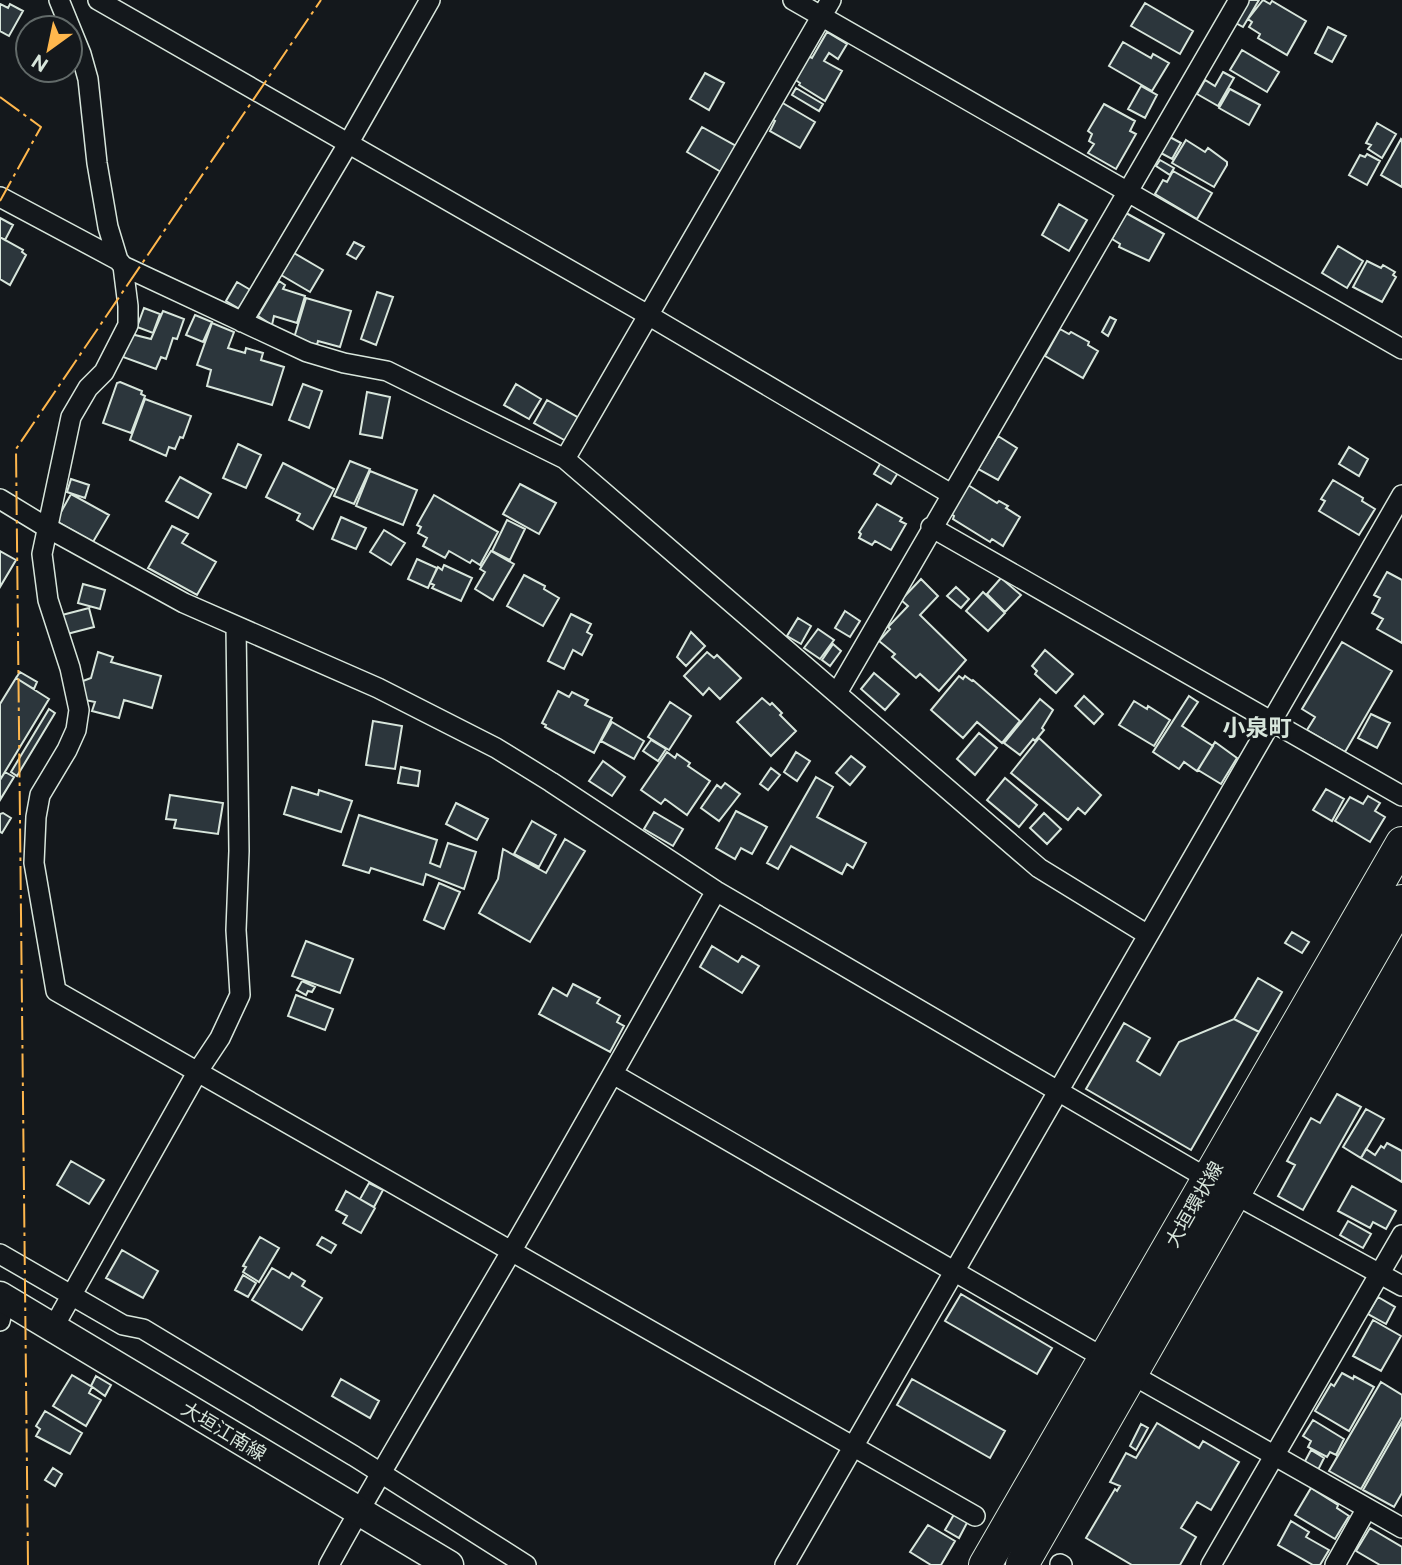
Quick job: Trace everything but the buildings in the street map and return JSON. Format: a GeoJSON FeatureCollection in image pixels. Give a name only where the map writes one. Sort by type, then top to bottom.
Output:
{"type":"FeatureCollection","features":[{"type":"Feature","properties":{"kind":"main road","name":"大垣環状線"},"geometry":{"type":"LineString","coordinates":[[1022,1565],[1131,1374],[1222,1186],[1402,843]]}},
{"type":"Feature","properties":{"kind":"main road","name":"大垣環状線"},"geometry":{"type":"LineString","coordinates":[[985,1565],[1104,1358],[1222,1186],[1402,901]]}},
{"type":"Feature","properties":{"kind":"main road","name":"大垣江南線"},"geometry":{"type":"LineString","coordinates":[[2,1305],[53,1328],[449,1565]]}},
{"type":"Feature","properties":{"kind":"street"},"geometry":{"type":"LineString","coordinates":[[59,0],[88,79],[97,163],[108,227],[120,263],[128,306],[128,325],[104,372],[88,388],[71,417],[42,554],[48,600],[70,668],[79,710],[76,730],[67,751],[40,795],[36,817],[34,863],[55,991],[975,1516]]}},
{"type":"Feature","properties":{"kind":"street"},"geometry":{"type":"LineString","coordinates":[[98,0],[648,315],[951,494]]}},
{"type":"Feature","properties":{"kind":"street"},"geometry":{"type":"LineString","coordinates":[[242,322],[430,0]]}},
{"type":"Feature","properties":{"kind":"street"},"geometry":{"type":"LineString","coordinates":[[793,0],[826,8],[1127,192],[1402,349]]}},
{"type":"Feature","properties":{"kind":"street"},"geometry":{"type":"LineString","coordinates":[[837,692],[1239,0]]}},
{"type":"Feature","properties":{"kind":"street"},"geometry":{"type":"LineString","coordinates":[[565,459],[826,8]]}},
{"type":"Feature","properties":{"kind":"street"},"geometry":{"type":"LineString","coordinates":[[0,197],[120,263],[242,322],[307,352],[344,363],[387,371],[565,459],[1039,867],[1148,935]]}},
{"type":"Feature","properties":{"kind":"street"},"geometry":{"type":"LineString","coordinates":[[785,1565],[1402,495]]}},
{"type":"Feature","properties":{"kind":"street"},"geometry":{"type":"LineString","coordinates":[[0,499],[184,603],[378,688],[496,748],[716,891],[1222,1186],[1402,1286]]}},
{"type":"Feature","properties":{"kind":"street"},"geometry":{"type":"LineString","coordinates":[[932,527],[1402,796]]}},
{"type":"Feature","properties":{"kind":"street"},"geometry":{"type":"LineString","coordinates":[[53,1328],[198,1071],[220,1038],[240,995],[236,930],[239,851],[236,626]]}},
{"type":"Feature","properties":{"kind":"street"},"geometry":{"type":"LineString","coordinates":[[329,1565],[357,1511],[512,1250],[716,891]]}},
{"type":"Feature","properties":{"kind":"street"},"geometry":{"type":"LineString","coordinates":[[613,1074],[1104,1358]]}},
{"type":"Feature","properties":{"kind":"street"},"geometry":{"type":"LineString","coordinates":[[1212,1565],[1402,1235]]}},
{"type":"Feature","properties":{"kind":"street"},"geometry":{"type":"LineString","coordinates":[[0,1254],[123,1325],[143,1329],[381,1473],[526,1565]]}},
{"type":"Feature","properties":{"kind":"street"},"geometry":{"type":"LineString","coordinates":[[1131,1374],[1402,1528]]}},
{"type":"Feature","properties":{"kind":"street"},"geometry":{"type":"LineString","coordinates":[[1335,1565],[1367,1508]]}},
{"type":"Feature","properties":{"kind":"power"},"geometry":{"type":"LineString","coordinates":[[28,1565],[16,449],[321,0]]}},
{"type":"Feature","properties":{"kind":"power"},"geometry":{"type":"LineString","coordinates":[[0,97],[41,127],[0,201]]}},
{"type":"Feature","properties":{"kind":"district","name":"小泉町"},"geometry":{"type":"Point","coordinates":[1257,727]}}]}
